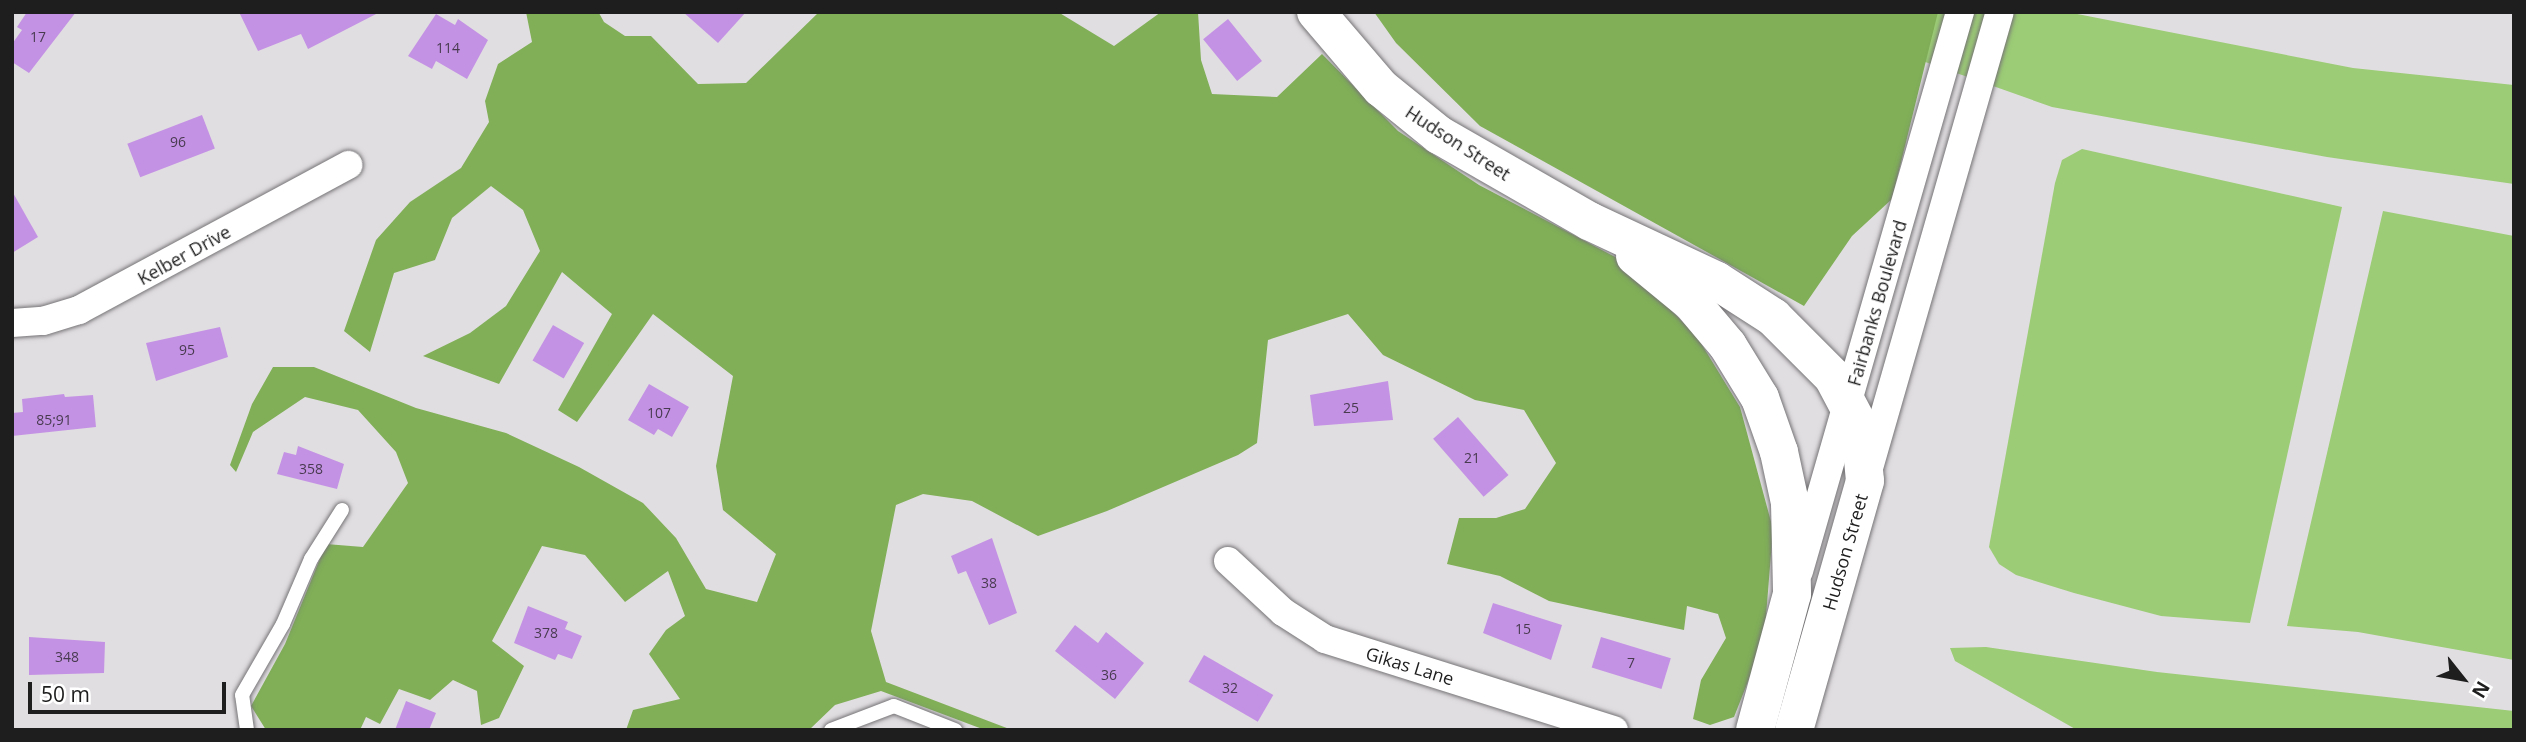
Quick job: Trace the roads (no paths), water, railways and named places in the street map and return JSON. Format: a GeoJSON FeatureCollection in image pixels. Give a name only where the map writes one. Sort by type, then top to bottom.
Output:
{"type":"FeatureCollection","features":[{"type":"Feature","properties":{"kind":"street","name":"Hudson Street"},"geometry":{"type":"LineString","coordinates":[[1316,12],[1381,88],[1408,112],[1468,153],[1589,221],[1684,262],[1773,317],[1816,355],[1849,401],[1860,428],[1865,481],[1794,730]]}},
{"type":"Feature","properties":{"kind":"street","name":"Fairbanks Boulevard"},"geometry":{"type":"LineString","coordinates":[[1792,594],[1960,12]]}},
{"type":"Feature","properties":{"kind":"street"},"geometry":{"type":"LineString","coordinates":[[1865,481],[2000,12]]}},
{"type":"Feature","properties":{"kind":"street","name":"Kelber Drive"},"geometry":{"type":"LineString","coordinates":[[12,323],[43,321],[79,310],[348,165]]}},
{"type":"Feature","properties":{"kind":"street","name":"Hudson Street"},"geometry":{"type":"LineString","coordinates":[[1589,221],[1691,302],[1728,346],[1760,398],[1786,478],[1792,594],[1755,730]]}},
{"type":"Feature","properties":{"kind":"street","name":"Gikas Lane"},"geometry":{"type":"LineString","coordinates":[[1228,561],[1283,612],[1325,639],[1614,730]]}},
{"type":"Feature","properties":{"kind":"lane"},"geometry":{"type":"LineString","coordinates":[[247,730],[242,695],[284,624],[311,559],[342,510]]}},
{"type":"Feature","properties":{"kind":"lane"},"geometry":{"type":"LineString","coordinates":[[831,730],[894,706],[955,730]]}}]}
